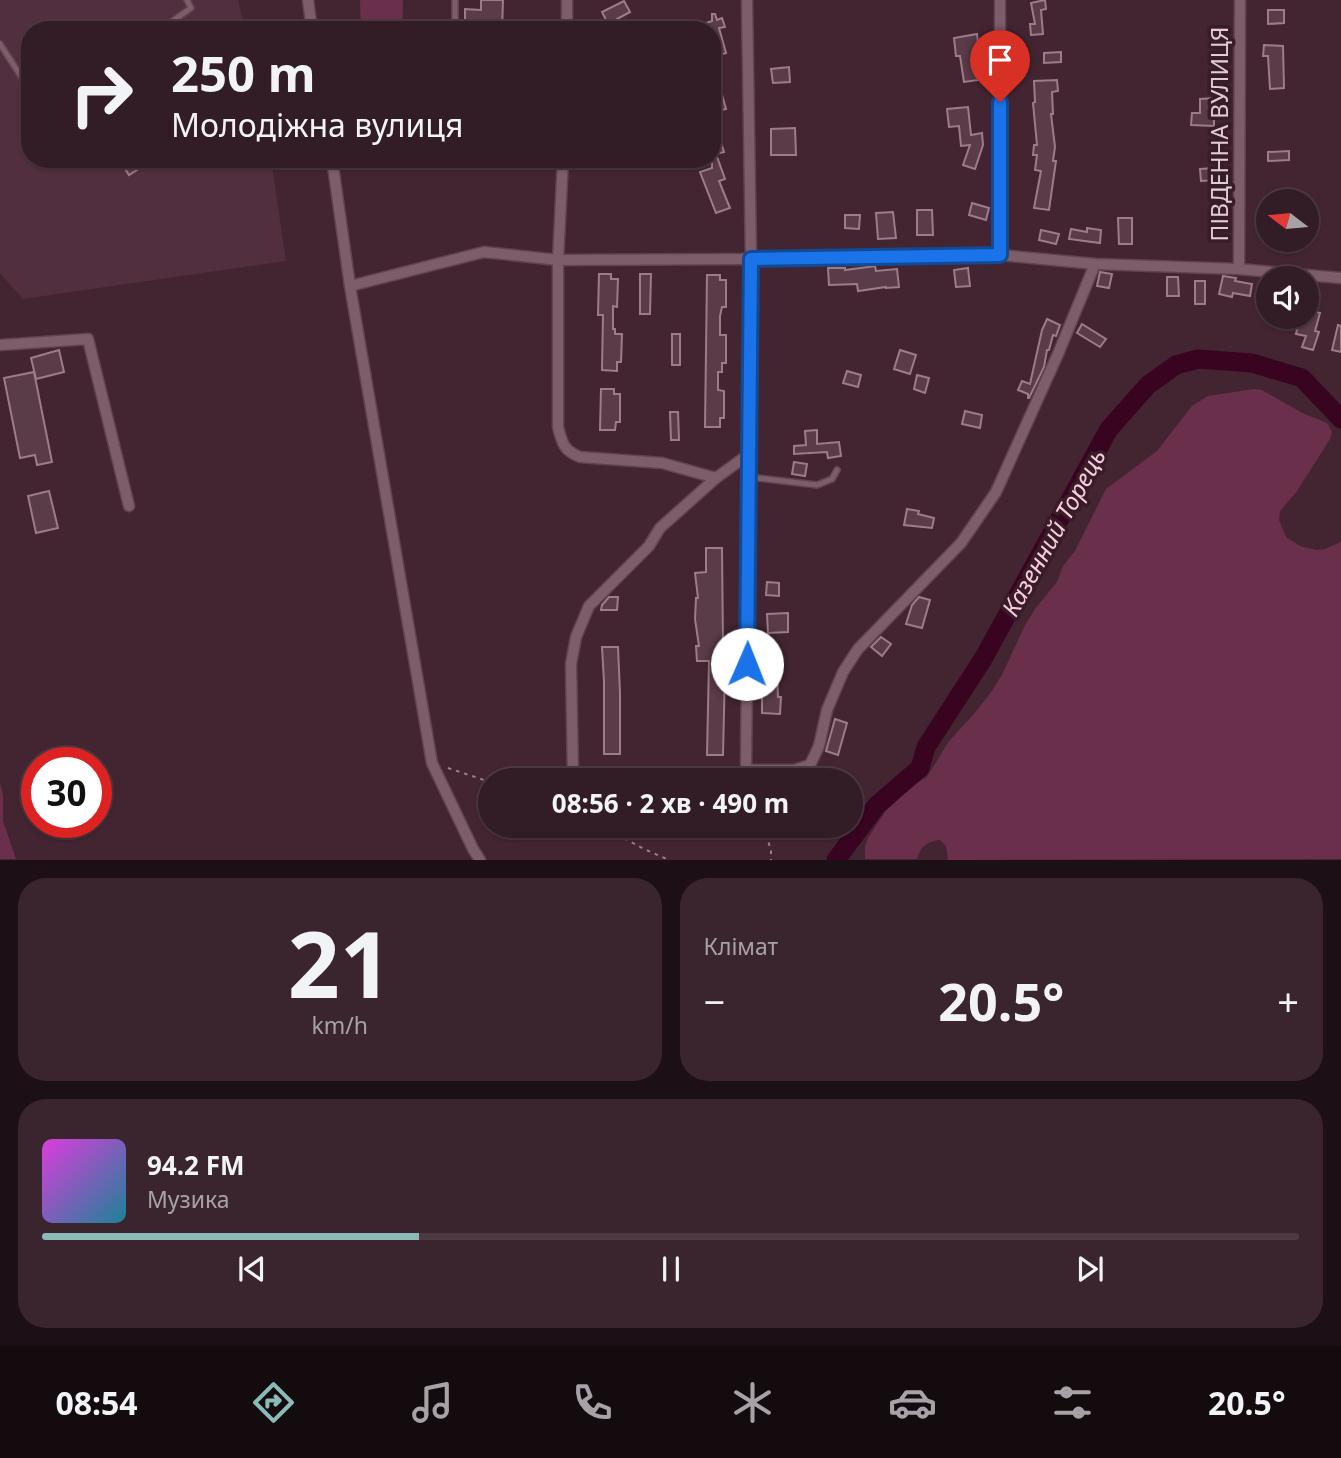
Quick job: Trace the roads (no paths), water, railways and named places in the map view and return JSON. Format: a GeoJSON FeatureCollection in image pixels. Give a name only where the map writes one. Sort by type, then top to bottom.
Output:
{"type":"FeatureCollection","features":[{"type":"Feature","properties":{"kind":"street"},"geometry":{"type":"LineString","coordinates":[[308,0],[311,21]]}},
{"type":"Feature","properties":{"kind":"street"},"geometry":{"type":"LineString","coordinates":[[567,0],[567,21]]}},
{"type":"Feature","properties":{"kind":"street"},"geometry":{"type":"LineString","coordinates":[[746,768],[751,259],[747,0]]}},
{"type":"Feature","properties":{"kind":"street"},"geometry":{"type":"LineString","coordinates":[[1000,0],[1000,255]]}},
{"type":"Feature","properties":{"kind":"street","name":"ПІВДЕННА ВУЛИЦЯ"},"geometry":{"type":"LineString","coordinates":[[1239,269],[1240,0]]}},
{"type":"Feature","properties":{"kind":"street"},"geometry":{"type":"LineString","coordinates":[[333,168],[350,286],[432,763],[480,859]]}},
{"type":"Feature","properties":{"kind":"street"},"geometry":{"type":"LineString","coordinates":[[563,168],[558,260],[558,427],[562,442],[570,454],[580,457],[662,463],[716,478]]}},
{"type":"Feature","properties":{"kind":"street"},"geometry":{"type":"LineString","coordinates":[[350,286],[484,252],[558,260],[1000,255],[1095,264],[1239,269],[1341,278]]}},
{"type":"Feature","properties":{"kind":"street"},"geometry":{"type":"LineString","coordinates":[[800,768],[810,765],[819,746],[827,710],[843,672],[858,649],[961,543],[996,492],[1095,264]]}},
{"type":"Feature","properties":{"kind":"street"},"geometry":{"type":"LineString","coordinates":[[0,345],[88,340],[129,506]]}},
{"type":"Feature","properties":{"kind":"street"},"geometry":{"type":"LineString","coordinates":[[573,768],[572,664],[576,637],[589,606],[649,546],[660,528],[716,478],[749,454]]}},
{"type":"Feature","properties":{"kind":"lane"},"geometry":{"type":"LineString","coordinates":[[173,21],[191,8],[187,0]]}},
{"type":"Feature","properties":{"kind":"lane"},"geometry":{"type":"LineString","coordinates":[[455,0],[455,21]]}},
{"type":"Feature","properties":{"kind":"lane"},"geometry":{"type":"LineString","coordinates":[[0,44],[21,76]]}},
{"type":"Feature","properties":{"kind":"lane"},"geometry":{"type":"LineString","coordinates":[[749,477],[817,485],[832,479],[836,470]]}},
{"type":"Feature","properties":{"kind":"waterway","name":"Казенний Торець"},"geometry":{"type":"LineString","coordinates":[[836,860],[877,805],[920,768],[926,747],[983,659],[1109,429],[1148,385],[1176,365],[1198,359],[1252,363],[1302,378],[1341,419]]}}]}
